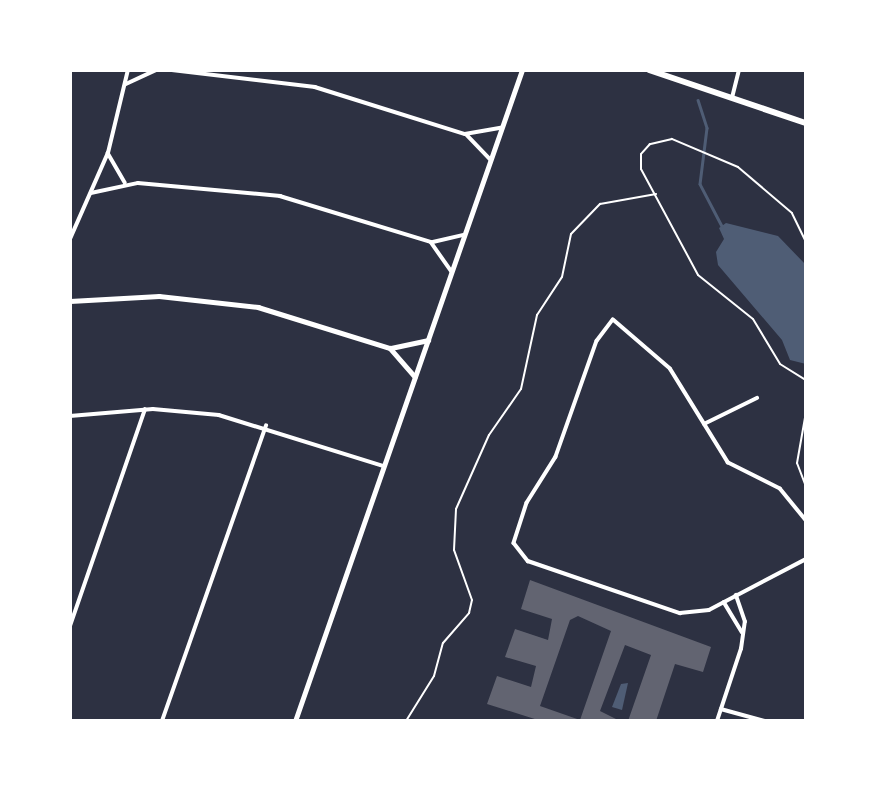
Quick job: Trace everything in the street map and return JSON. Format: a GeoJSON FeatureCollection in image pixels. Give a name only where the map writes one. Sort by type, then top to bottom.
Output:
{"type":"FeatureCollection","features":[{"type":"Feature","properties":{"kind":"main road"},"geometry":{"type":"LineString","coordinates":[[295,721],[522,70]]}},
{"type":"Feature","properties":{"kind":"main road"},"geometry":{"type":"LineString","coordinates":[[649,70],[806,123]]}},
{"type":"Feature","properties":{"kind":"street"},"geometry":{"type":"LineString","coordinates":[[70,239],[108,153],[128,70]]}},
{"type":"Feature","properties":{"kind":"street"},"geometry":{"type":"LineString","coordinates":[[125,85],[156,70]]}},
{"type":"Feature","properties":{"kind":"street"},"geometry":{"type":"LineString","coordinates":[[172,70],[315,87],[465,134],[501,128]]}},
{"type":"Feature","properties":{"kind":"street"},"geometry":{"type":"LineString","coordinates":[[732,98],[739,70]]}},
{"type":"Feature","properties":{"kind":"street"},"geometry":{"type":"LineString","coordinates":[[465,134],[490,160]]}},
{"type":"Feature","properties":{"kind":"street"},"geometry":{"type":"LineString","coordinates":[[108,153],[127,183]]}},
{"type":"Feature","properties":{"kind":"street"},"geometry":{"type":"LineString","coordinates":[[91,193],[127,183],[280,196],[431,242],[465,234]]}},
{"type":"Feature","properties":{"kind":"street"},"geometry":{"type":"LineString","coordinates":[[431,242],[451,274]]}},
{"type":"Feature","properties":{"kind":"street"},"geometry":{"type":"LineString","coordinates":[[70,301],[159,296],[229,302],[390,348],[428,340]]}},
{"type":"Feature","properties":{"kind":"street"},"geometry":{"type":"LineString","coordinates":[[806,521],[780,489],[728,463],[670,369],[613,320],[597,341],[556,457],[527,503],[517,553],[675,612],[702,612],[806,559]]}},
{"type":"Feature","properties":{"kind":"street"},"geometry":{"type":"LineString","coordinates":[[390,348],[415,378]]}},
{"type":"Feature","properties":{"kind":"street"},"geometry":{"type":"LineString","coordinates":[[704,424],[757,398]]}},
{"type":"Feature","properties":{"kind":"street"},"geometry":{"type":"LineString","coordinates":[[70,416],[146,409],[266,426],[384,466]]}},
{"type":"Feature","properties":{"kind":"street"},"geometry":{"type":"LineString","coordinates":[[70,626],[146,409]]}},
{"type":"Feature","properties":{"kind":"street"},"geometry":{"type":"LineString","coordinates":[[162,721],[266,426]]}},
{"type":"Feature","properties":{"kind":"street"},"geometry":{"type":"LineString","coordinates":[[717,721],[742,632],[736,596]]}},
{"type":"Feature","properties":{"kind":"street"},"geometry":{"type":"LineString","coordinates":[[724,602],[742,632]]}},
{"type":"Feature","properties":{"kind":"street"},"geometry":{"type":"LineString","coordinates":[[721,709],[765,721]]}},
{"type":"Feature","properties":{"kind":"path"},"geometry":{"type":"LineString","coordinates":[[806,242],[771,192],[718,159],[666,139],[644,148],[642,169],[698,275],[753,319],[780,364],[806,380]]}},
{"type":"Feature","properties":{"kind":"path"},"geometry":{"type":"LineString","coordinates":[[406,721],[434,676],[443,643],[470,613],[472,600],[454,550],[456,509],[489,435],[521,389],[537,315],[562,277],[571,234],[600,204],[656,194]]}},
{"type":"Feature","properties":{"kind":"path"},"geometry":{"type":"LineString","coordinates":[[806,412],[797,463],[806,487]]}},
{"type":"Feature","properties":{"kind":"water"},"geometry":{"type":"Polygon","coordinates":[[[726,223],[778,236],[806,265],[806,364],[790,360],[782,340],[718,265],[716,252],[724,239],[719,228],[726,223]]]}},
{"type":"Feature","properties":{"kind":"water"},"geometry":{"type":"Polygon","coordinates":[[[628,683],[622,710],[612,707],[621,684],[628,683]]]}},
{"type":"Feature","properties":{"kind":"building"},"geometry":{"type":"Polygon","coordinates":[[[530,580],[711,647],[703,672],[675,664],[656,721],[628,721],[651,655],[625,645],[600,711],[620,721],[541,721],[487,704],[497,676],[531,687],[536,666],[505,657],[515,629],[548,640],[552,619],[521,609],[530,580]],[[578,616],[570,620],[540,706],[580,720],[611,631],[578,616]]]}},
{"type":"Feature","properties":{"kind":"waterway"},"geometry":{"type":"LineString","coordinates":[[698,100],[707,128],[700,184],[722,226]]}}]}
